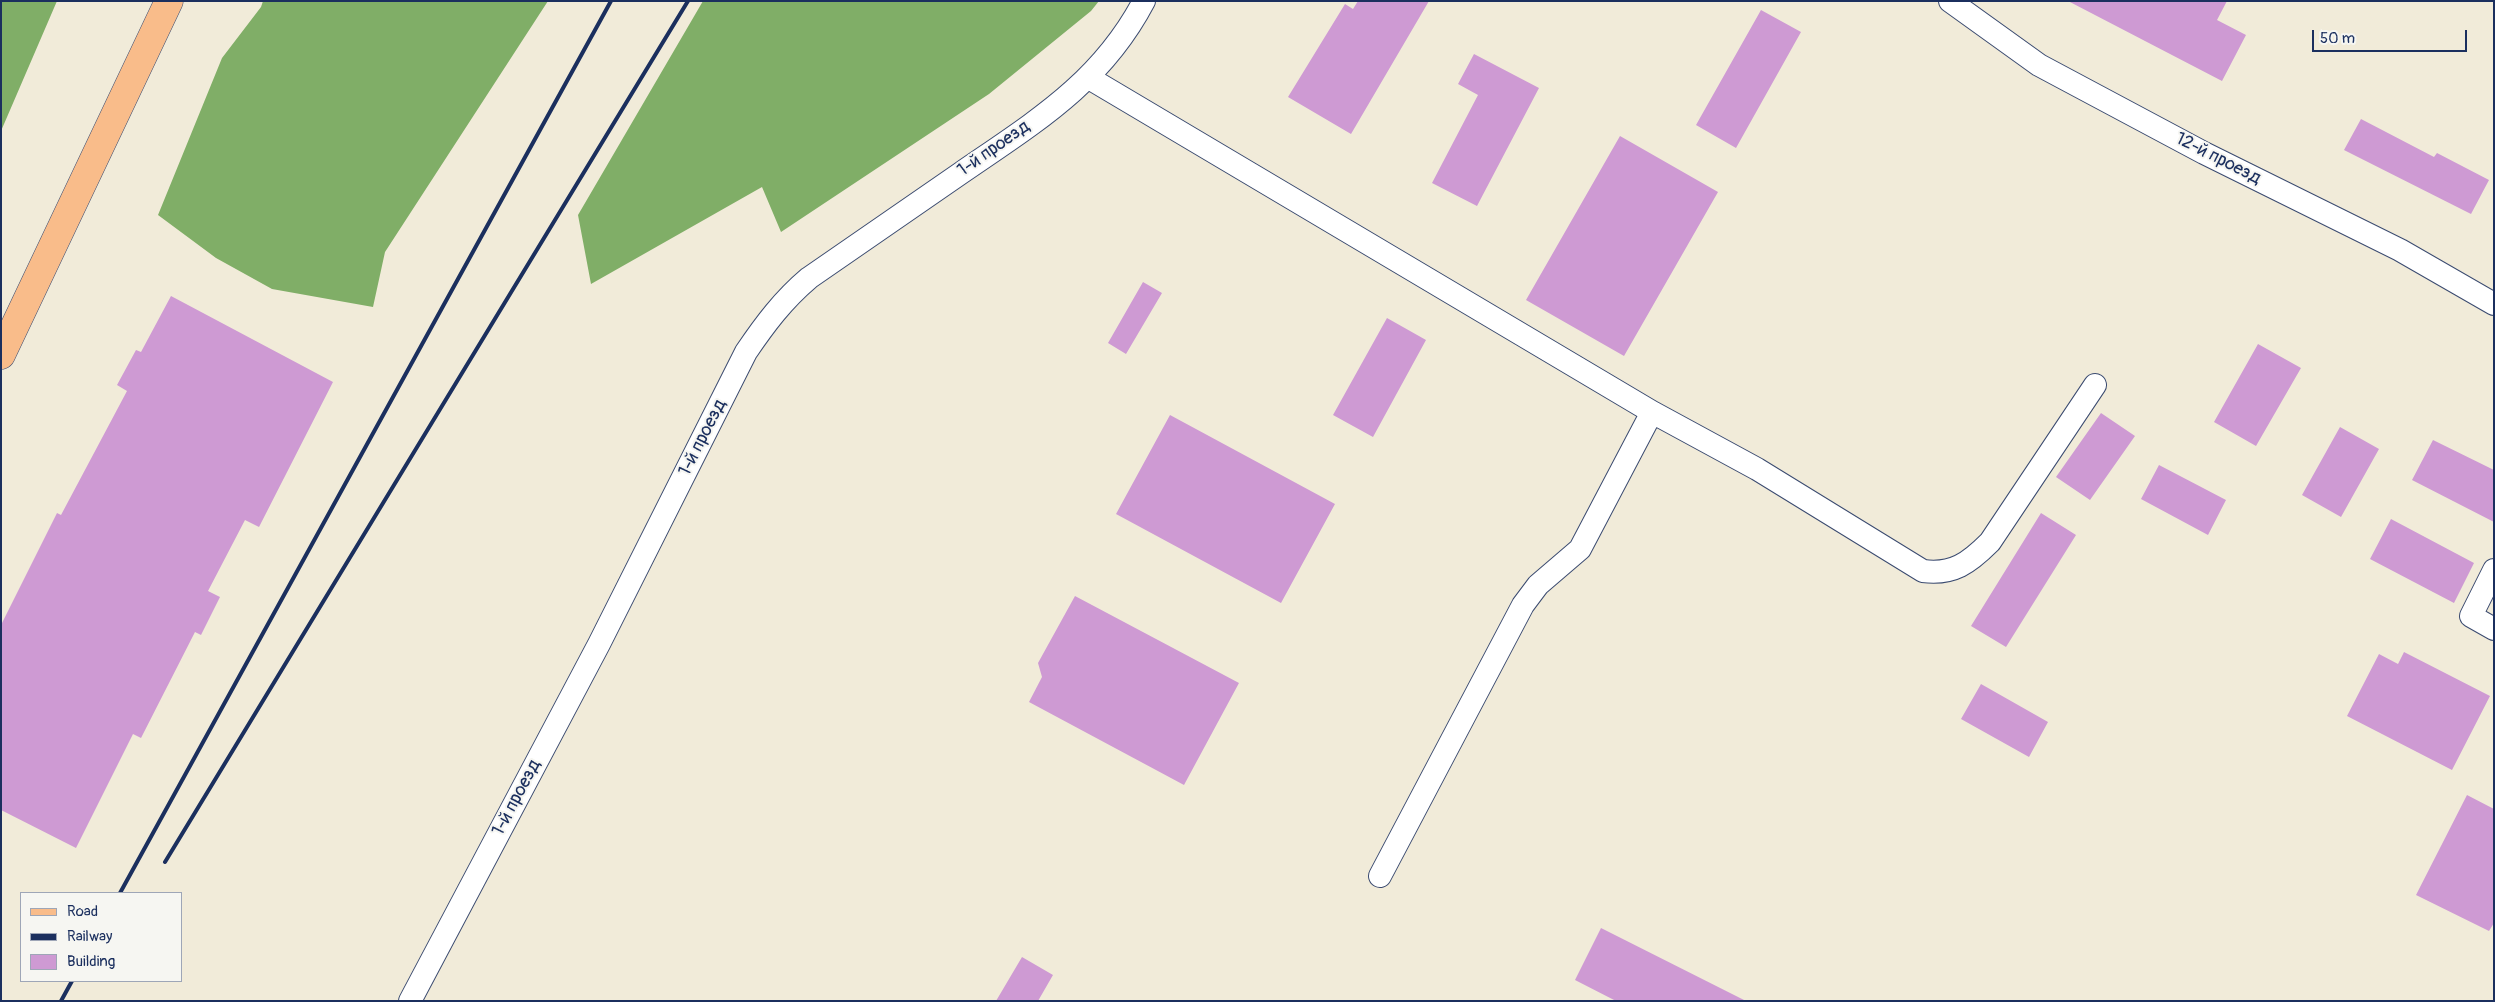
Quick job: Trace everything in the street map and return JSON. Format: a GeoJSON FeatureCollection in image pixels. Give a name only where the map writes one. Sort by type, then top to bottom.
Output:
{"type":"FeatureCollection","features":[{"type":"Feature","properties":{"kind":"main road"},"geometry":{"type":"LineString","coordinates":[[1,355],[169,1]]}},
{"type":"Feature","properties":{"kind":"street","name":"1-й проезд"},"geometry":{"type":"LineString","coordinates":[[410,1001],[599,644],[746,352],[764,325],[786,298],[809,278],[1024,130],[1089,78],[1111,55],[1144,1]]}},
{"type":"Feature","properties":{"kind":"street","name":"12-й проезд"},"geometry":{"type":"LineString","coordinates":[[1950,1],[2039,65],[2204,153],[2400,250],[2494,304]]}},
{"type":"Feature","properties":{"kind":"street"},"geometry":{"type":"LineString","coordinates":[[1089,78],[1652,412],[1757,469],[1923,571],[1940,573],[1959,566],[1975,556],[1990,542],[2096,385]]}},
{"type":"Feature","properties":{"kind":"street"},"geometry":{"type":"LineString","coordinates":[[1380,876],[1523,605],[1538,585],[1580,549],[1652,412]]}},
{"type":"Feature","properties":{"kind":"street"},"geometry":{"type":"LineString","coordinates":[[2494,570],[2471,616],[2494,629]]}},
{"type":"Feature","properties":{"kind":"green space"},"geometry":{"type":"Polygon","coordinates":[[[1,1],[57,1],[1,131],[1,1]]]}},
{"type":"Feature","properties":{"kind":"green space"},"geometry":{"type":"Polygon","coordinates":[[[263,1],[548,1],[385,252],[373,307],[272,289],[216,258],[158,215],[222,58],[261,7],[263,1]]]}},
{"type":"Feature","properties":{"kind":"green space"},"geometry":{"type":"Polygon","coordinates":[[[703,1],[1099,1],[1091,11],[989,94],[781,232],[762,187],[591,284],[578,215],[703,1]]]}},
{"type":"Feature","properties":{"kind":"building"},"geometry":{"type":"Polygon","coordinates":[[[1358,1],[1429,1],[1351,134],[1288,97],[1345,4],[1353,9],[1358,1]]]}},
{"type":"Feature","properties":{"kind":"building"},"geometry":{"type":"Polygon","coordinates":[[[2068,1],[2227,1],[2217,20],[2246,35],[2222,81],[2068,1]]]}},
{"type":"Feature","properties":{"kind":"building"},"geometry":{"type":"Polygon","coordinates":[[[1761,10],[1801,32],[1736,148],[1696,125],[1761,10]]]}},
{"type":"Feature","properties":{"kind":"building"},"geometry":{"type":"Polygon","coordinates":[[[1474,54],[1539,88],[1477,206],[1432,183],[1478,95],[1458,84],[1474,54]]]}},
{"type":"Feature","properties":{"kind":"building"},"geometry":{"type":"Polygon","coordinates":[[[2361,119],[2434,157],[2437,153],[2489,180],[2471,214],[2344,150],[2361,119]]]}},
{"type":"Feature","properties":{"kind":"building"},"geometry":{"type":"Polygon","coordinates":[[[1620,136],[1718,192],[1624,356],[1526,300],[1620,136]]]}},
{"type":"Feature","properties":{"kind":"building"},"geometry":{"type":"Polygon","coordinates":[[[1143,282],[1162,293],[1126,354],[1108,343],[1143,282]]]}},
{"type":"Feature","properties":{"kind":"building"},"geometry":{"type":"Polygon","coordinates":[[[171,296],[333,382],[259,527],[245,520],[208,591],[220,597],[201,635],[195,632],[141,738],[133,734],[76,848],[1,810],[1,625],[57,513],[61,515],[127,391],[117,385],[136,350],[141,352],[171,296]]]}},
{"type":"Feature","properties":{"kind":"building"},"geometry":{"type":"Polygon","coordinates":[[[1387,318],[1426,340],[1373,437],[1333,415],[1387,318]]]}},
{"type":"Feature","properties":{"kind":"building"},"geometry":{"type":"Polygon","coordinates":[[[2258,344],[2301,368],[2256,446],[2214,422],[2258,344]]]}},
{"type":"Feature","properties":{"kind":"building"},"geometry":{"type":"Polygon","coordinates":[[[2101,413],[2135,436],[2090,500],[2056,477],[2101,413]]]}},
{"type":"Feature","properties":{"kind":"building"},"geometry":{"type":"Polygon","coordinates":[[[1170,415],[1335,504],[1281,603],[1116,514],[1170,415]]]}},
{"type":"Feature","properties":{"kind":"building"},"geometry":{"type":"Polygon","coordinates":[[[2340,427],[2379,449],[2341,517],[2302,495],[2340,427]]]}},
{"type":"Feature","properties":{"kind":"building"},"geometry":{"type":"Polygon","coordinates":[[[2433,440],[2494,470],[2494,522],[2412,480],[2433,440]]]}},
{"type":"Feature","properties":{"kind":"building"},"geometry":{"type":"Polygon","coordinates":[[[2159,465],[2226,500],[2208,535],[2141,499],[2159,465]]]}},
{"type":"Feature","properties":{"kind":"building"},"geometry":{"type":"Polygon","coordinates":[[[2041,513],[2076,535],[2006,647],[1971,626],[2041,513]]]}},
{"type":"Feature","properties":{"kind":"building"},"geometry":{"type":"Polygon","coordinates":[[[2391,519],[2474,563],[2454,603],[2370,559],[2391,519]]]}},
{"type":"Feature","properties":{"kind":"building"},"geometry":{"type":"Polygon","coordinates":[[[1075,596],[1239,683],[1184,785],[1029,702],[1042,677],[1038,663],[1075,596]]]}},
{"type":"Feature","properties":{"kind":"building"},"geometry":{"type":"Polygon","coordinates":[[[2404,652],[2490,696],[2452,770],[2347,716],[2379,654],[2398,664],[2404,652]]]}},
{"type":"Feature","properties":{"kind":"building"},"geometry":{"type":"Polygon","coordinates":[[[1981,684],[2048,722],[2029,757],[1961,719],[1981,684]]]}},
{"type":"Feature","properties":{"kind":"building"},"geometry":{"type":"Polygon","coordinates":[[[2467,795],[2494,809],[2494,923],[2489,931],[2416,895],[2467,795]]]}},
{"type":"Feature","properties":{"kind":"building"},"geometry":{"type":"Polygon","coordinates":[[[1601,928],[1746,1001],[1616,1001],[1575,980],[1601,928]]]}},
{"type":"Feature","properties":{"kind":"building"},"geometry":{"type":"Polygon","coordinates":[[[1022,957],[1053,975],[1038,1001],[996,1001],[1022,957]]]}},
{"type":"Feature","properties":{"kind":"railway"},"geometry":{"type":"LineString","coordinates":[[121,892],[611,1]]}},
{"type":"Feature","properties":{"kind":"railway"},"geometry":{"type":"LineString","coordinates":[[165,862],[688,1]]}},
{"type":"Feature","properties":{"kind":"railway"},"geometry":{"type":"LineString","coordinates":[[61,1001],[71,982]]}}]}
